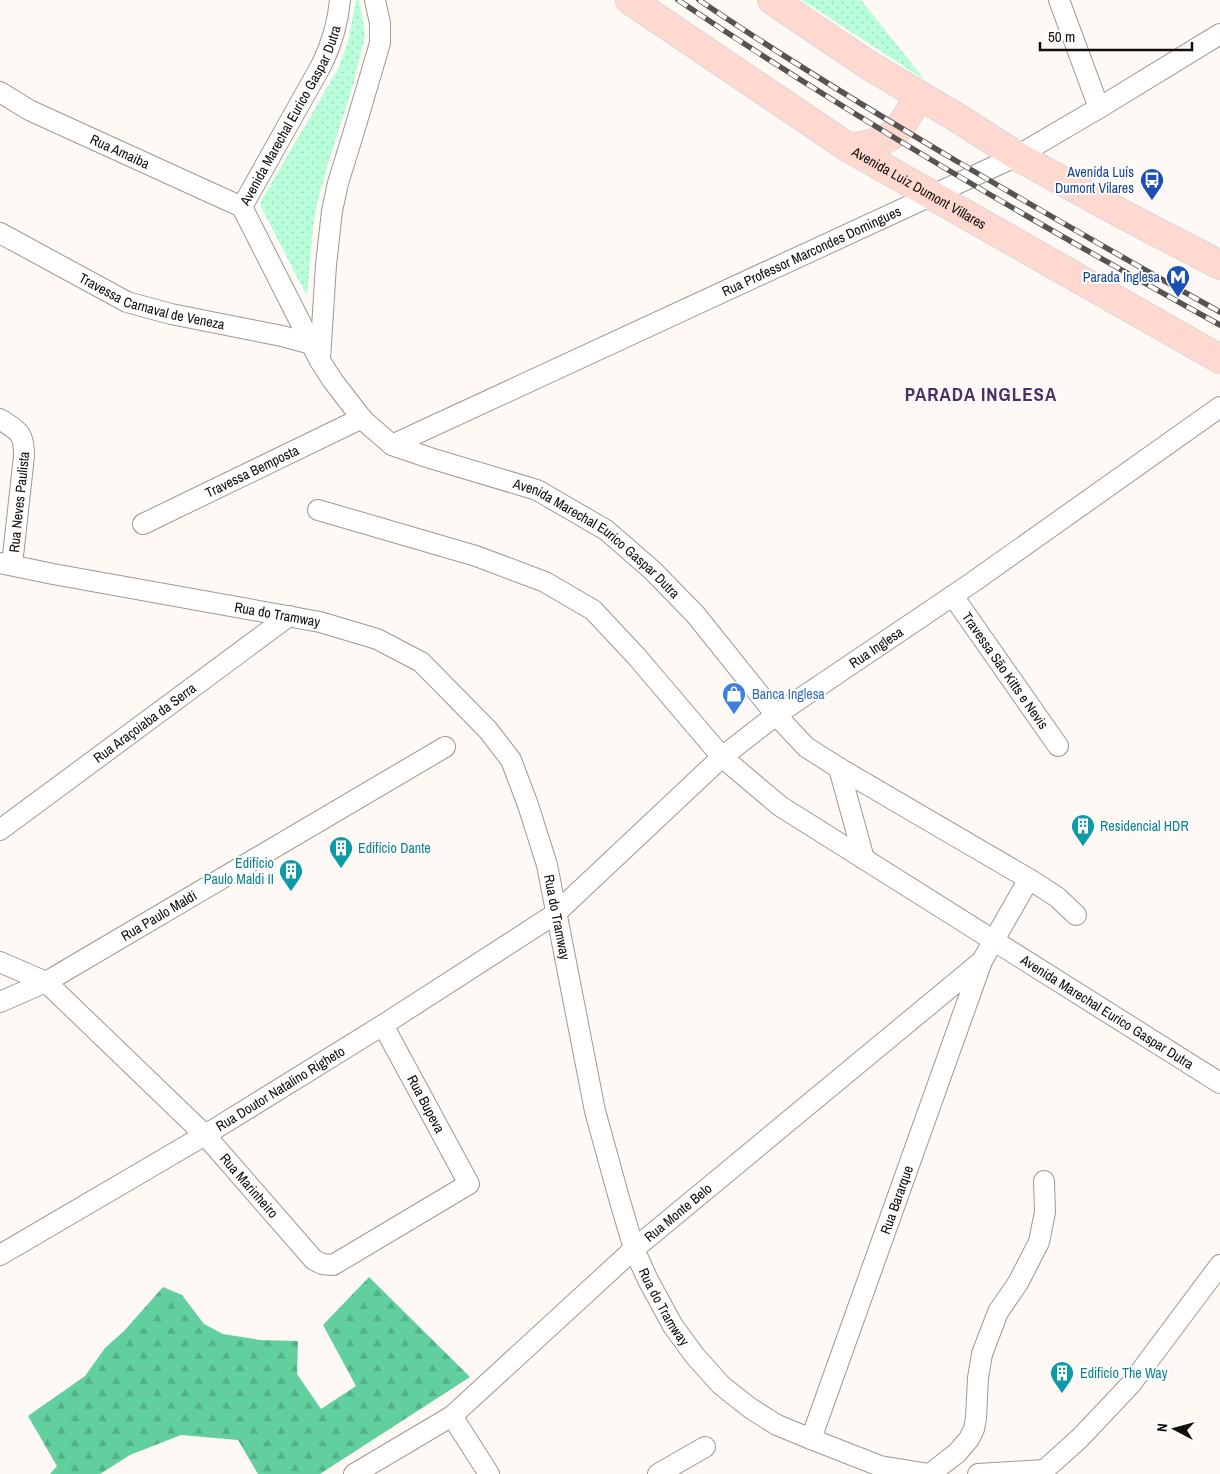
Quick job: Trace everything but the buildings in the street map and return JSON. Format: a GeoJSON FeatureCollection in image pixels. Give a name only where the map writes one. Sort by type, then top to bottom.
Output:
{"type":"FeatureCollection","features":[{"type":"Feature","properties":{"kind":"main road","name":"Avenida Luiz Dumont Villares"},"geometry":{"type":"LineString","coordinates":[[630,0],[849,148],[1220,359]]}},
{"type":"Feature","properties":{"kind":"main road"},"geometry":{"type":"LineString","coordinates":[[772,0],[870,66],[1017,156],[1220,265]]}},
{"type":"Feature","properties":{"kind":"main road"},"geometry":{"type":"LineString","coordinates":[[849,148],[880,141],[891,136],[904,121],[919,95]]}},
{"type":"Feature","properties":{"kind":"street","name":"Avenida Marechal Eurico Gaspar Dutra"},"geometry":{"type":"LineString","coordinates":[[340,0],[338,18],[331,44],[322,64],[242,207],[316,353],[333,381],[362,418],[392,445],[536,490],[606,530],[652,570],[695,614],[776,715],[806,747],[1029,879],[1057,897],[1076,915]]}},
{"type":"Feature","properties":{"kind":"street"},"geometry":{"type":"LineString","coordinates":[[316,353],[332,211],[338,183],[380,43],[380,24],[375,0]]}},
{"type":"Feature","properties":{"kind":"street"},"geometry":{"type":"LineString","coordinates":[[1059,0],[1099,108]]}},
{"type":"Feature","properties":{"kind":"street","name":"Rua Professor Marcondes Domingues"},"geometry":{"type":"LineString","coordinates":[[392,445],[1017,156],[1220,34]]}},
{"type":"Feature","properties":{"kind":"street","name":"Rua Amaiba"},"geometry":{"type":"LineString","coordinates":[[0,92],[29,110],[242,207]]}},
{"type":"Feature","properties":{"kind":"street","name":"Travessa Carnaval de Veneza"},"geometry":{"type":"LineString","coordinates":[[0,233],[127,302],[171,314],[282,336],[316,353]]}},
{"type":"Feature","properties":{"kind":"street","name":"Rua Inglesa"},"geometry":{"type":"LineString","coordinates":[[555,914],[722,757],[776,715],[953,596],[1220,407]]}},
{"type":"Feature","properties":{"kind":"street","name":"Travessa Bemposta"},"geometry":{"type":"LineString","coordinates":[[144,524],[362,418]]}},
{"type":"Feature","properties":{"kind":"street","name":"Rua Neves Paulista"},"geometry":{"type":"LineString","coordinates":[[0,419],[18,432],[24,442],[24,456],[6,564]]}},
{"type":"Feature","properties":{"kind":"street","name":"Avenida Marechal Eurico Gaspar Dutra"},"geometry":{"type":"LineString","coordinates":[[318,510],[484,560],[545,582],[593,610],[637,656],[722,757],[780,806],[1220,1083]]}},
{"type":"Feature","properties":{"kind":"street","name":"Rua do Tramway"},"geometry":{"type":"LineString","coordinates":[[6,564],[320,622],[377,639],[421,662],[488,730],[511,760],[547,865],[555,914],[595,1111],[634,1249],[648,1280],[673,1326],[720,1385],[750,1408],[777,1425],[880,1466],[929,1474]]}},
{"type":"Feature","properties":{"kind":"street","name":"Travessa São Kitts e Nevis"},"geometry":{"type":"LineString","coordinates":[[953,596],[1058,746]]}},
{"type":"Feature","properties":{"kind":"street","name":"Rua Araçoiaba da Serra"},"geometry":{"type":"LineString","coordinates":[[0,830],[289,616]]}},
{"type":"Feature","properties":{"kind":"street","name":"Rua Paulo Maldi"},"geometry":{"type":"LineString","coordinates":[[0,1002],[46,982],[445,747]]}},
{"type":"Feature","properties":{"kind":"street"},"geometry":{"type":"LineString","coordinates":[[839,768],[864,859]]}},
{"type":"Feature","properties":{"kind":"street"},"geometry":{"type":"LineString","coordinates":[[994,942],[1029,879]]}},
{"type":"Feature","properties":{"kind":"street","name":"Rua Doutor Natalino Righeto"},"geometry":{"type":"LineString","coordinates":[[0,1255],[205,1135],[383,1025],[555,914]]}},
{"type":"Feature","properties":{"kind":"street","name":"Rua Monte Belo"},"geometry":{"type":"LineString","coordinates":[[354,1474],[452,1416],[634,1249],[982,961],[994,942]]}},
{"type":"Feature","properties":{"kind":"street","name":"Rua Bararque"},"geometry":{"type":"LineString","coordinates":[[811,1439],[982,961]]}},
{"type":"Feature","properties":{"kind":"street","name":"Rua Marinheiro"},"geometry":{"type":"LineString","coordinates":[[0,962],[46,982],[205,1135],[314,1260],[322,1264],[333,1265],[469,1184]]}},
{"type":"Feature","properties":{"kind":"street","name":"Rua Bupeva"},"geometry":{"type":"LineString","coordinates":[[383,1025],[469,1184]]}},
{"type":"Feature","properties":{"kind":"street"},"geometry":{"type":"LineString","coordinates":[[929,1474],[957,1453],[969,1440],[974,1429],[982,1354],[998,1312],[1018,1282],[1040,1242],[1045,1212],[1044,1180]]}},
{"type":"Feature","properties":{"kind":"street"},"geometry":{"type":"LineString","coordinates":[[978,1474],[1042,1472],[1080,1438],[1131,1384],[1220,1264]]}},
{"type":"Feature","properties":{"kind":"street"},"geometry":{"type":"LineString","coordinates":[[452,1416],[489,1474]]}},
{"type":"Feature","properties":{"kind":"street"},"geometry":{"type":"LineString","coordinates":[[658,1474],[705,1447]]}},
{"type":"Feature","properties":{"kind":"green space"},"geometry":{"type":"Polygon","coordinates":[[[356,0],[359,0],[365,36],[353,85],[318,200],[313,227],[307,296],[261,207],[261,201],[338,69],[348,42],[356,0]]]}},
{"type":"Feature","properties":{"kind":"green space"},"geometry":{"type":"Polygon","coordinates":[[[802,0],[861,0],[925,80],[802,0]]]}},
{"type":"Feature","properties":{"kind":"green space"},"geometry":{"type":"Polygon","coordinates":[[[369,1277],[470,1377],[320,1474],[258,1474],[238,1440],[181,1435],[130,1455],[100,1474],[50,1474],[57,1466],[28,1416],[85,1376],[105,1348],[124,1331],[163,1287],[182,1295],[204,1324],[223,1334],[260,1340],[298,1341],[297,1374],[321,1409],[356,1386],[323,1325],[369,1277]]]}},
{"type":"Feature","properties":{"kind":"railway"},"geometry":{"type":"LineString","coordinates":[[678,0],[878,128],[1082,248],[1220,325]]}},
{"type":"Feature","properties":{"kind":"railway"},"geometry":{"type":"LineString","coordinates":[[699,0],[795,63],[925,142],[1220,312]]}},
{"type":"Feature","properties":{"kind":"place","name":"Avenida Luís Dumont Vilares"},"geometry":{"type":"Point","coordinates":[1152,201]}},
{"type":"Feature","properties":{"kind":"place","name":"Parada Inglesa"},"geometry":{"type":"Point","coordinates":[1178,298]}},
{"type":"Feature","properties":{"kind":"place","name":"Banca Inglesa"},"geometry":{"type":"Point","coordinates":[734,715]}},
{"type":"Feature","properties":{"kind":"place","name":"Residencial HDR"},"geometry":{"type":"Point","coordinates":[1083,847]}},
{"type":"Feature","properties":{"kind":"place","name":"Edifício Dante"},"geometry":{"type":"Point","coordinates":[341,869]}},
{"type":"Feature","properties":{"kind":"place","name":"Edifício Paulo Maldi II"},"geometry":{"type":"Point","coordinates":[291,892]}},
{"type":"Feature","properties":{"kind":"place","name":"Edificío The Way"},"geometry":{"type":"Point","coordinates":[1062,1394]}},
{"type":"Feature","properties":{"kind":"district","name":"PARADA INGLESA"},"geometry":{"type":"Point","coordinates":[981,394]}}]}
